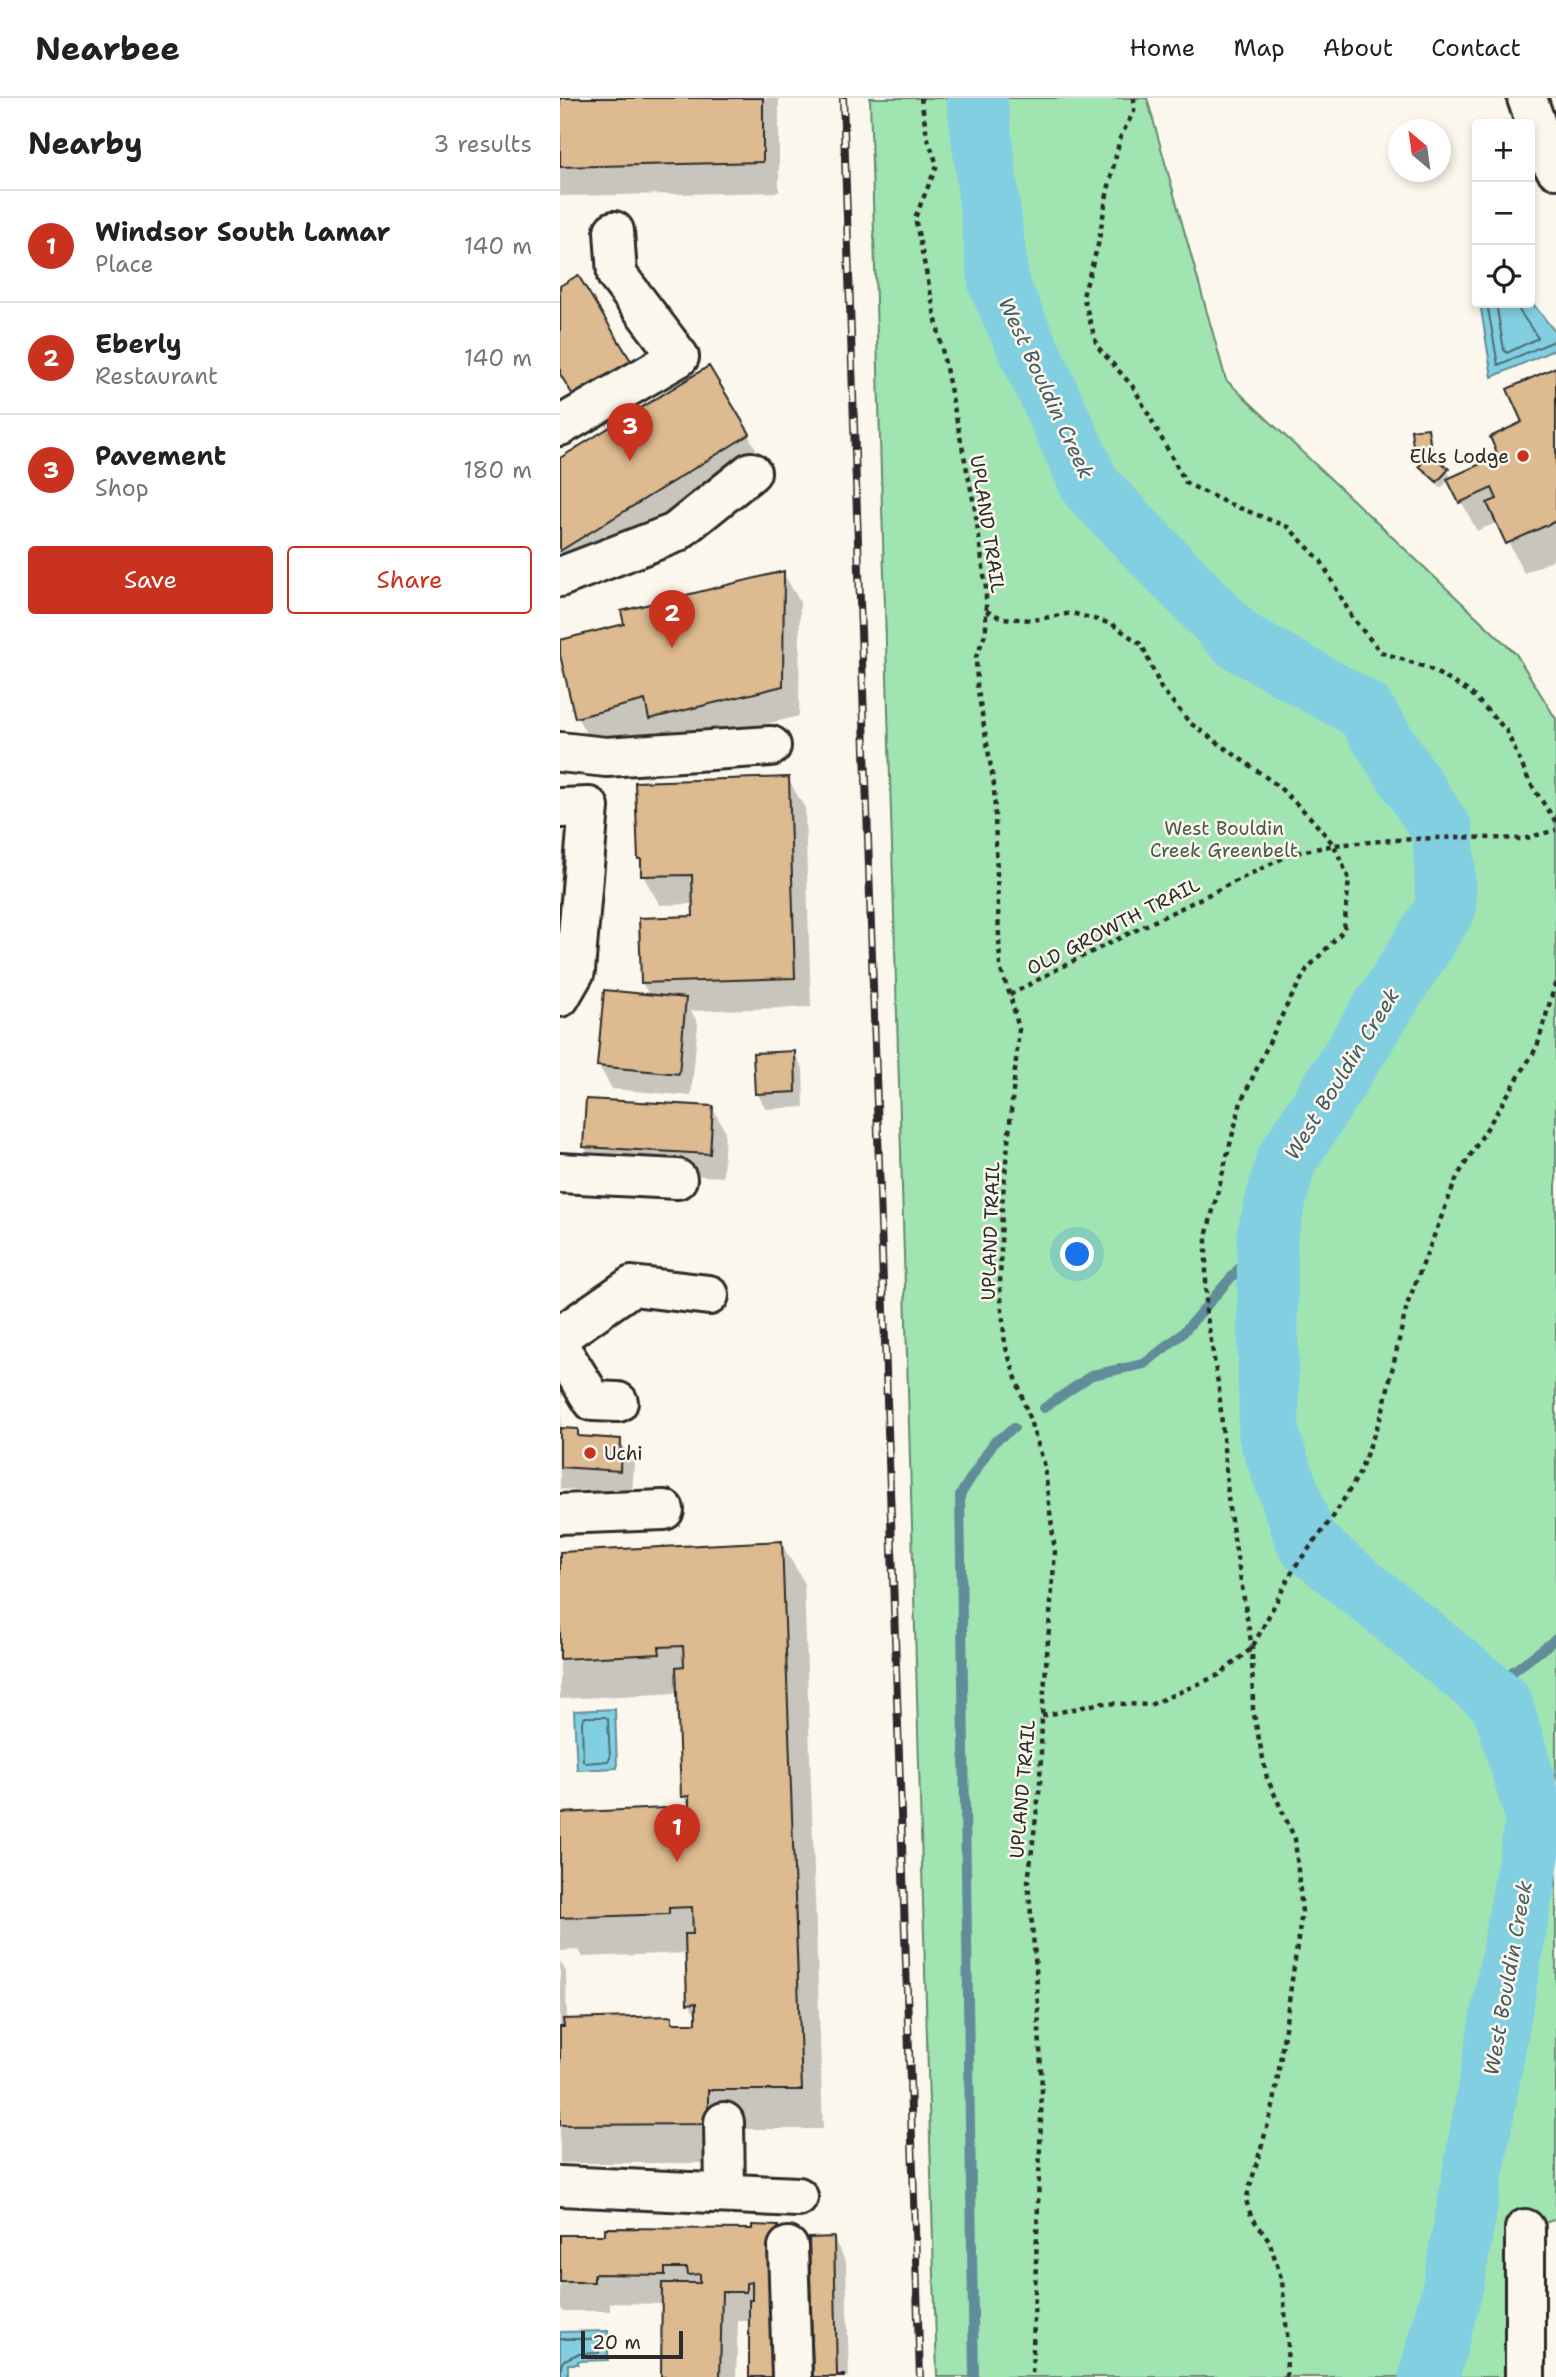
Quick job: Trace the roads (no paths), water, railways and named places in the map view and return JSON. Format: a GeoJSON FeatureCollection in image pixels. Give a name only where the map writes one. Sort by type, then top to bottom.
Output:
{"type":"FeatureCollection","features":[{"type":"Feature","properties":{"kind":"street"},"geometry":{"type":"LineString","coordinates":[[1527,98],[1546,154],[1556,169]]}},
{"type":"Feature","properties":{"kind":"street"},"geometry":{"type":"LineString","coordinates":[[560,426],[679,357],[617,275],[614,230]]}},
{"type":"Feature","properties":{"kind":"street"},"geometry":{"type":"LineString","coordinates":[[560,577],[676,533],[751,472]]}},
{"type":"Feature","properties":{"kind":"street"},"geometry":{"type":"LineString","coordinates":[[560,752],[606,757],[771,746]]}},
{"type":"Feature","properties":{"kind":"street"},"geometry":{"type":"LineString","coordinates":[[560,808],[589,807],[575,971],[560,997]]}},
{"type":"Feature","properties":{"kind":"street"},"geometry":{"type":"LineString","coordinates":[[560,1173],[677,1179]]}},
{"type":"Feature","properties":{"kind":"street"},"geometry":{"type":"LineString","coordinates":[[560,1336],[632,1286],[709,1295]]}},
{"type":"Feature","properties":{"kind":"street"},"geometry":{"type":"LineString","coordinates":[[560,1348],[593,1401],[618,1402]]}},
{"type":"Feature","properties":{"kind":"street"},"geometry":{"type":"LineString","coordinates":[[560,1514],[664,1510]]}},
{"type":"Feature","properties":{"kind":"street"},"geometry":{"type":"LineString","coordinates":[[724,2122],[726,2192]]}},
{"type":"Feature","properties":{"kind":"street"},"geometry":{"type":"LineString","coordinates":[[560,2186],[798,2197]]}},
{"type":"Feature","properties":{"kind":"street"},"geometry":{"type":"LineString","coordinates":[[1525,2230],[1525,2377]]}},
{"type":"Feature","properties":{"kind":"street"},"geometry":{"type":"LineString","coordinates":[[789,2247],[792,2377]]}},
{"type":"Feature","properties":{"kind":"water"},"geometry":{"type":"Polygon","coordinates":[[[969,98],[988,98],[1000,289],[972,135],[969,98]]]}},
{"type":"Feature","properties":{"kind":"water"},"geometry":{"type":"Polygon","coordinates":[[[1535,306],[1556,333],[1556,349],[1492,377],[1481,308],[1535,306]]]}},
{"type":"Feature","properties":{"kind":"water"},"geometry":{"type":"Polygon","coordinates":[[[615,1709],[617,1768],[577,1770],[574,1711],[615,1709]]]}},
{"type":"Feature","properties":{"kind":"water"},"geometry":{"type":"Polygon","coordinates":[[[608,2331],[608,2360],[568,2364],[568,2376],[560,2376],[560,2332],[608,2331]]]}},
{"type":"Feature","properties":{"kind":"waterway","name":"West Bouldin Creek"},"geometry":{"type":"LineString","coordinates":[[977,98],[999,285],[1091,487],[1238,640],[1364,710],[1443,832],[1446,908],[1286,1161],[1267,1236],[1269,1436],[1307,1543],[1502,1703],[1536,1818],[1453,2286],[1429,2377]]}},
{"type":"Feature","properties":{"kind":"waterway"},"geometry":{"type":"LineString","coordinates":[[1044,1408],[1092,1375],[1144,1364],[1182,1334],[1267,1236]]}},
{"type":"Feature","properties":{"kind":"waterway"},"geometry":{"type":"LineString","coordinates":[[974,2377],[960,1495],[994,1442],[1014,1428]]}},
{"type":"Feature","properties":{"kind":"waterway"},"geometry":{"type":"LineString","coordinates":[[1487,1691],[1556,1639]]}},
{"type":"Feature","properties":{"kind":"railway"},"geometry":{"type":"LineString","coordinates":[[843,98],[920,2377]]}},
{"type":"Feature","properties":{"kind":"place","name":"Elks Lodge"},"geometry":{"type":"Point","coordinates":[1523,456]}},
{"type":"Feature","properties":{"kind":"place","name":"Pavement"},"geometry":{"type":"Point","coordinates":[630,461]}},
{"type":"Feature","properties":{"kind":"place","name":"Eberly"},"geometry":{"type":"Point","coordinates":[672,648]}},
{"type":"Feature","properties":{"kind":"place","name":"Uchi"},"geometry":{"type":"Point","coordinates":[590,1453]}},
{"type":"Feature","properties":{"kind":"place","name":"Windsor South Lamar"},"geometry":{"type":"Point","coordinates":[677,1862]}},
{"type":"Feature","properties":{"kind":"park label","name":"West Bouldin Creek Greenbelt"},"geometry":{"type":"Point","coordinates":[1224,839]}}]}
